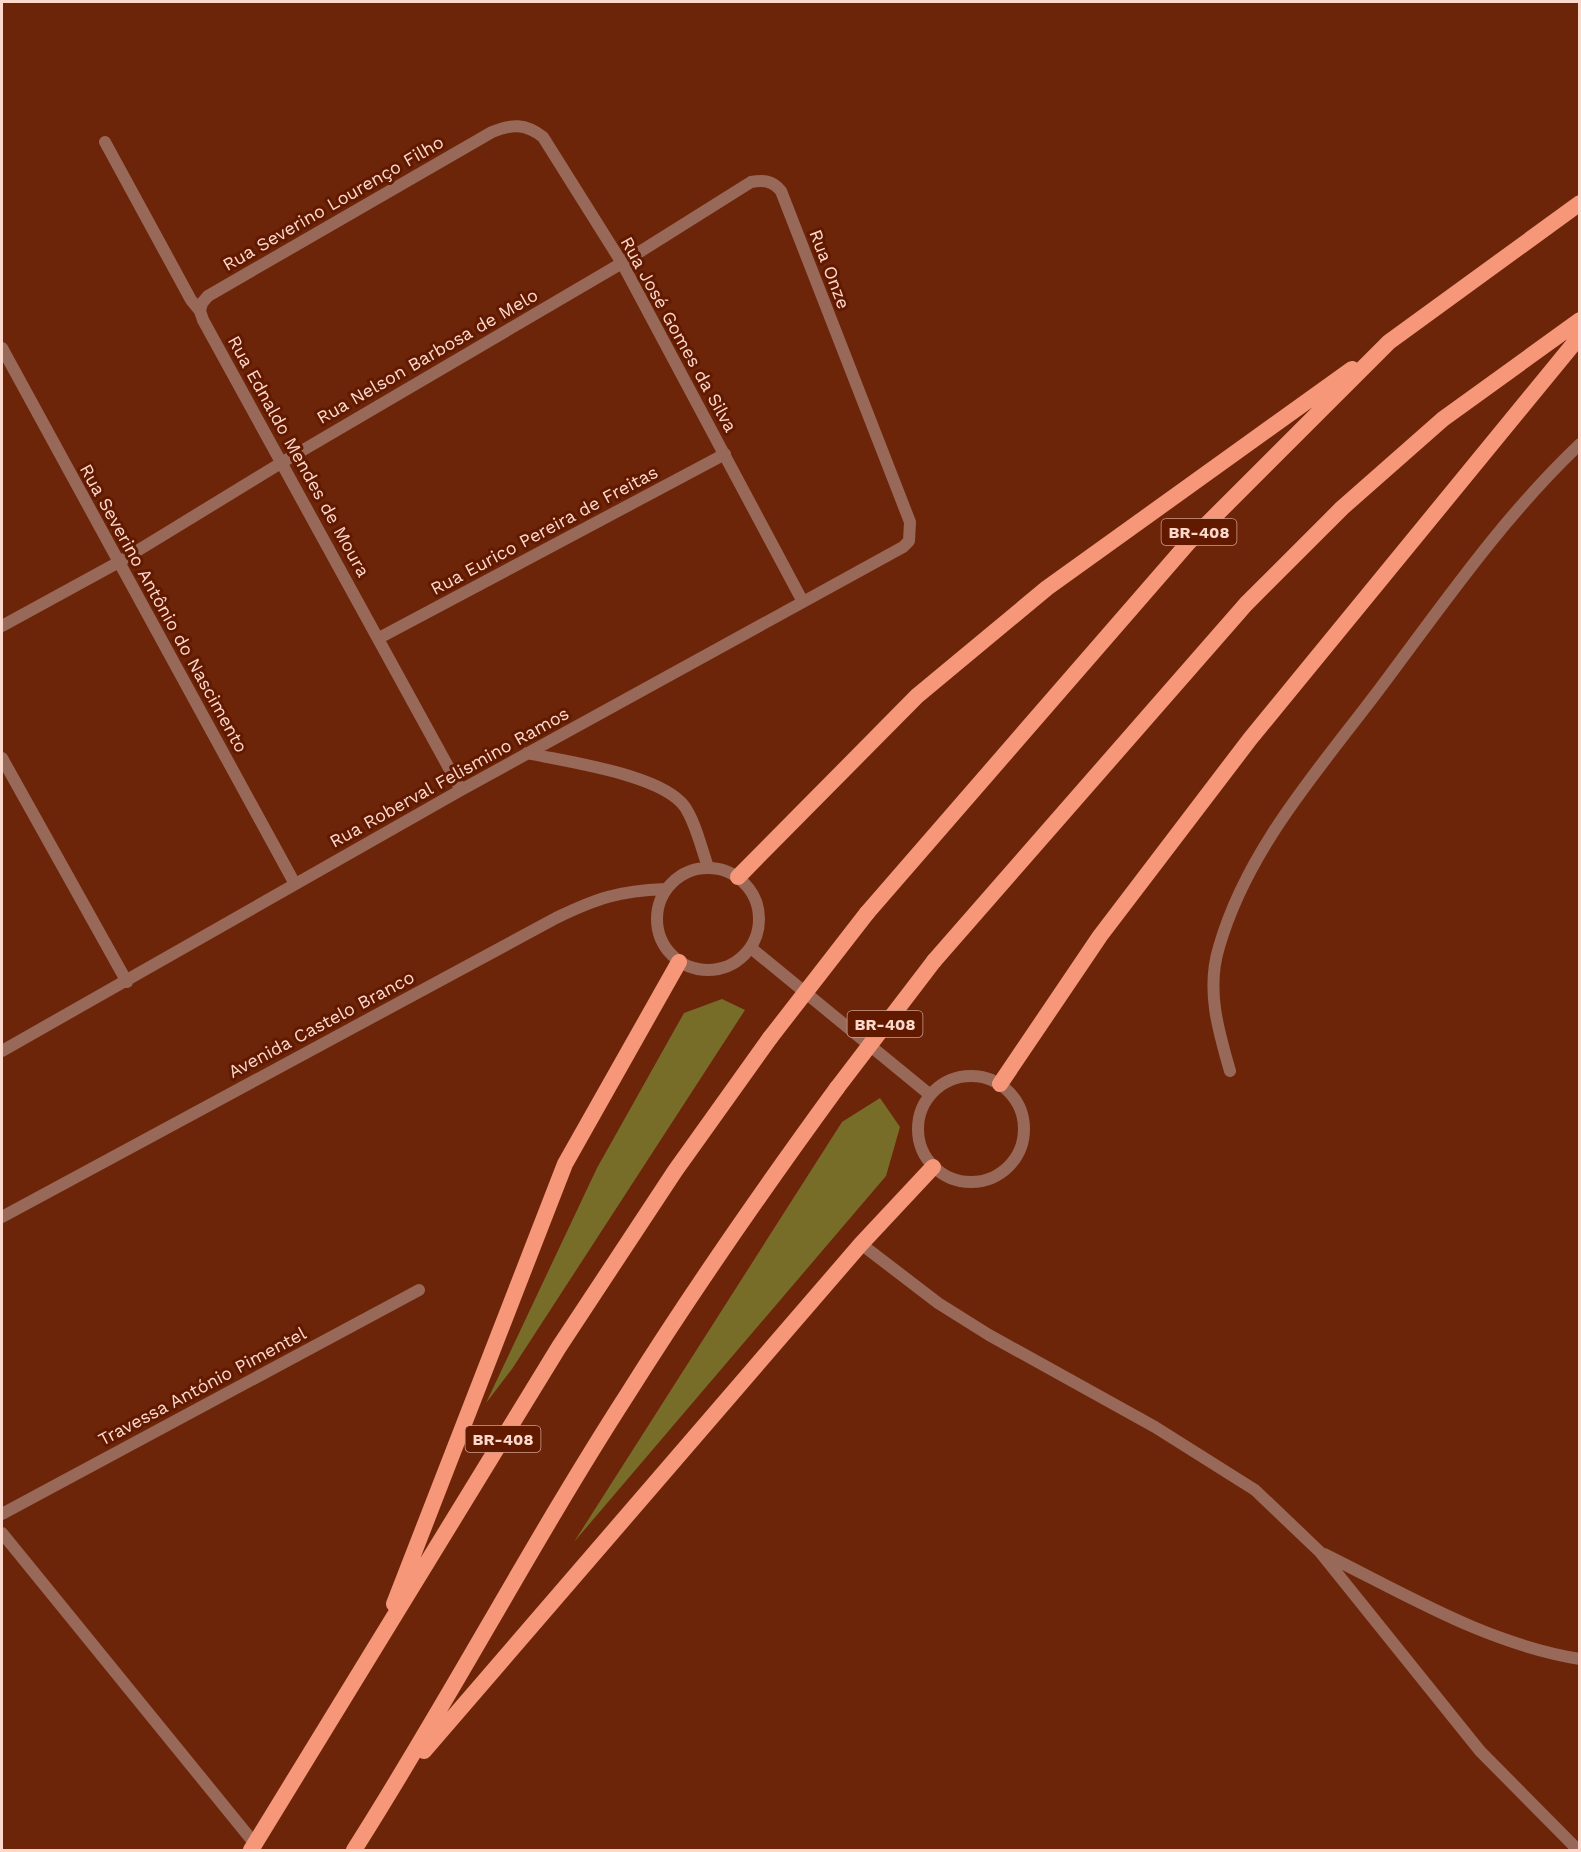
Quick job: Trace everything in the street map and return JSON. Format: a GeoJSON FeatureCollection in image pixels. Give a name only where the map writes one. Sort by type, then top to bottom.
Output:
{"type":"FeatureCollection","features":[{"type":"Feature","properties":{"kind":"highway","name":"BR-408"},"geometry":{"type":"LineString","coordinates":[[253,1847],[559,1347],[675,1171],[770,1038],[867,913],[1189,542],[1389,342],[1580,203]]}},
{"type":"Feature","properties":{"kind":"highway","name":"BR-408"},"geometry":{"type":"LineString","coordinates":[[354,1851],[626,1396],[748,1211],[837,1088],[934,961],[1246,604],[1342,508],[1443,419],[1580,320]]}},
{"type":"Feature","properties":{"kind":"highway"},"geometry":{"type":"LineString","coordinates":[[1000,1084],[1100,936],[1250,739],[1580,336]]}},
{"type":"Feature","properties":{"kind":"highway"},"geometry":{"type":"LineString","coordinates":[[738,877],[917,696],[1047,588],[1389,342]]}},
{"type":"Feature","properties":{"kind":"highway"},"geometry":{"type":"LineString","coordinates":[[378,1646],[565,1164],[679,962]]}},
{"type":"Feature","properties":{"kind":"highway"},"geometry":{"type":"LineString","coordinates":[[396,1784],[861,1244],[933,1167]]}},
{"type":"Feature","properties":{"kind":"street","name":"Rua José Gomes da Silva"},"geometry":{"type":"LineString","coordinates":[[492,132],[507,126],[520,125],[532,129],[543,137],[622,263],[803,602]]}},
{"type":"Feature","properties":{"kind":"street","name":"Rua Severino Lourenço Filho"},"geometry":{"type":"LineString","coordinates":[[200,311],[202,303],[208,296],[492,132]]}},
{"type":"Feature","properties":{"kind":"street","name":"Rua Ednaldo Mendes de Moura"},"geometry":{"type":"LineString","coordinates":[[105,142],[191,300],[200,311],[461,790]]}},
{"type":"Feature","properties":{"kind":"street","name":"Rua Onze"},"geometry":{"type":"LineString","coordinates":[[622,263],[751,182],[767,181],[776,185],[781,191],[906,511],[911,534]]}},
{"type":"Feature","properties":{"kind":"street","name":"Rua Nelson Barbosa de Melo"},"geometry":{"type":"LineString","coordinates":[[2,626],[119,562],[281,463],[622,263]]}},
{"type":"Feature","properties":{"kind":"street","name":"Rua Severino Antônio do Nascimento"},"geometry":{"type":"LineString","coordinates":[[2,348],[295,884]]}},
{"type":"Feature","properties":{"kind":"street"},"geometry":{"type":"LineString","coordinates":[[1230,1071],[1216,1024],[1213,990],[1218,949],[1234,899],[1276,826],[1497,533],[1546,475],[1580,444]]}},
{"type":"Feature","properties":{"kind":"street","name":"Rua Eurico Pereira de Freitas"},"geometry":{"type":"LineString","coordinates":[[379,638],[725,454]]}},
{"type":"Feature","properties":{"kind":"street","name":"Rua Roberval Felismino Ramos"},"geometry":{"type":"LineString","coordinates":[[2,1051],[527,753],[903,547],[911,534]]}},
{"type":"Feature","properties":{"kind":"street"},"geometry":{"type":"LineString","coordinates":[[527,753],[633,777],[671,792],[689,815],[708,867]]}},
{"type":"Feature","properties":{"kind":"street"},"geometry":{"type":"LineString","coordinates":[[2,758],[127,982]]}},
{"type":"Feature","properties":{"kind":"street"},"geometry":{"type":"LineString","coordinates":[[708,867],[723,869],[738,877],[749,888],[757,902],[758,933],[751,948],[740,960],[710,971],[694,969],[679,962],[667,951],[657,928],[658,903],[665,889],[677,877],[691,869],[708,867]]}},
{"type":"Feature","properties":{"kind":"street","name":"Avenida Castelo Branco"},"geometry":{"type":"LineString","coordinates":[[2,1217],[556,918],[597,898],[630,890],[665,889]]}},
{"type":"Feature","properties":{"kind":"street"},"geometry":{"type":"LineString","coordinates":[[751,948],[929,1094]]}},
{"type":"Feature","properties":{"kind":"street"},"geometry":{"type":"LineString","coordinates":[[970,1075],[986,1077],[1000,1084],[1013,1096],[1021,1112],[1024,1130],[1022,1147],[1013,1163],[999,1174],[974,1182],[948,1177],[933,1167],[924,1155],[918,1140],[919,1116],[929,1094],[955,1077],[970,1075]]}},
{"type":"Feature","properties":{"kind":"street"},"geometry":{"type":"LineString","coordinates":[[861,1244],[938,1303],[968,1322],[1155,1427],[1255,1490],[1320,1552],[1480,1751],[1578,1851]]}},
{"type":"Feature","properties":{"kind":"street","name":"Travessa António Pimentel"},"geometry":{"type":"LineString","coordinates":[[2,1514],[419,1290]]}},
{"type":"Feature","properties":{"kind":"street"},"geometry":{"type":"LineString","coordinates":[[2,1533],[253,1847]]}},
{"type":"Feature","properties":{"kind":"street"},"geometry":{"type":"LineString","coordinates":[[1320,1552],[1485,1634],[1542,1653],[1580,1659]]}},
{"type":"Feature","properties":{"kind":"shaded area"},"geometry":{"type":"Polygon","coordinates":[[[722,999],[745,1010],[512,1369],[486,1403],[597,1168],[684,1013],[722,999]]]}},
{"type":"Feature","properties":{"kind":"shaded area"},"geometry":{"type":"Polygon","coordinates":[[[880,1098],[900,1127],[886,1176],[574,1542],[842,1122],[880,1098]]]}}]}
